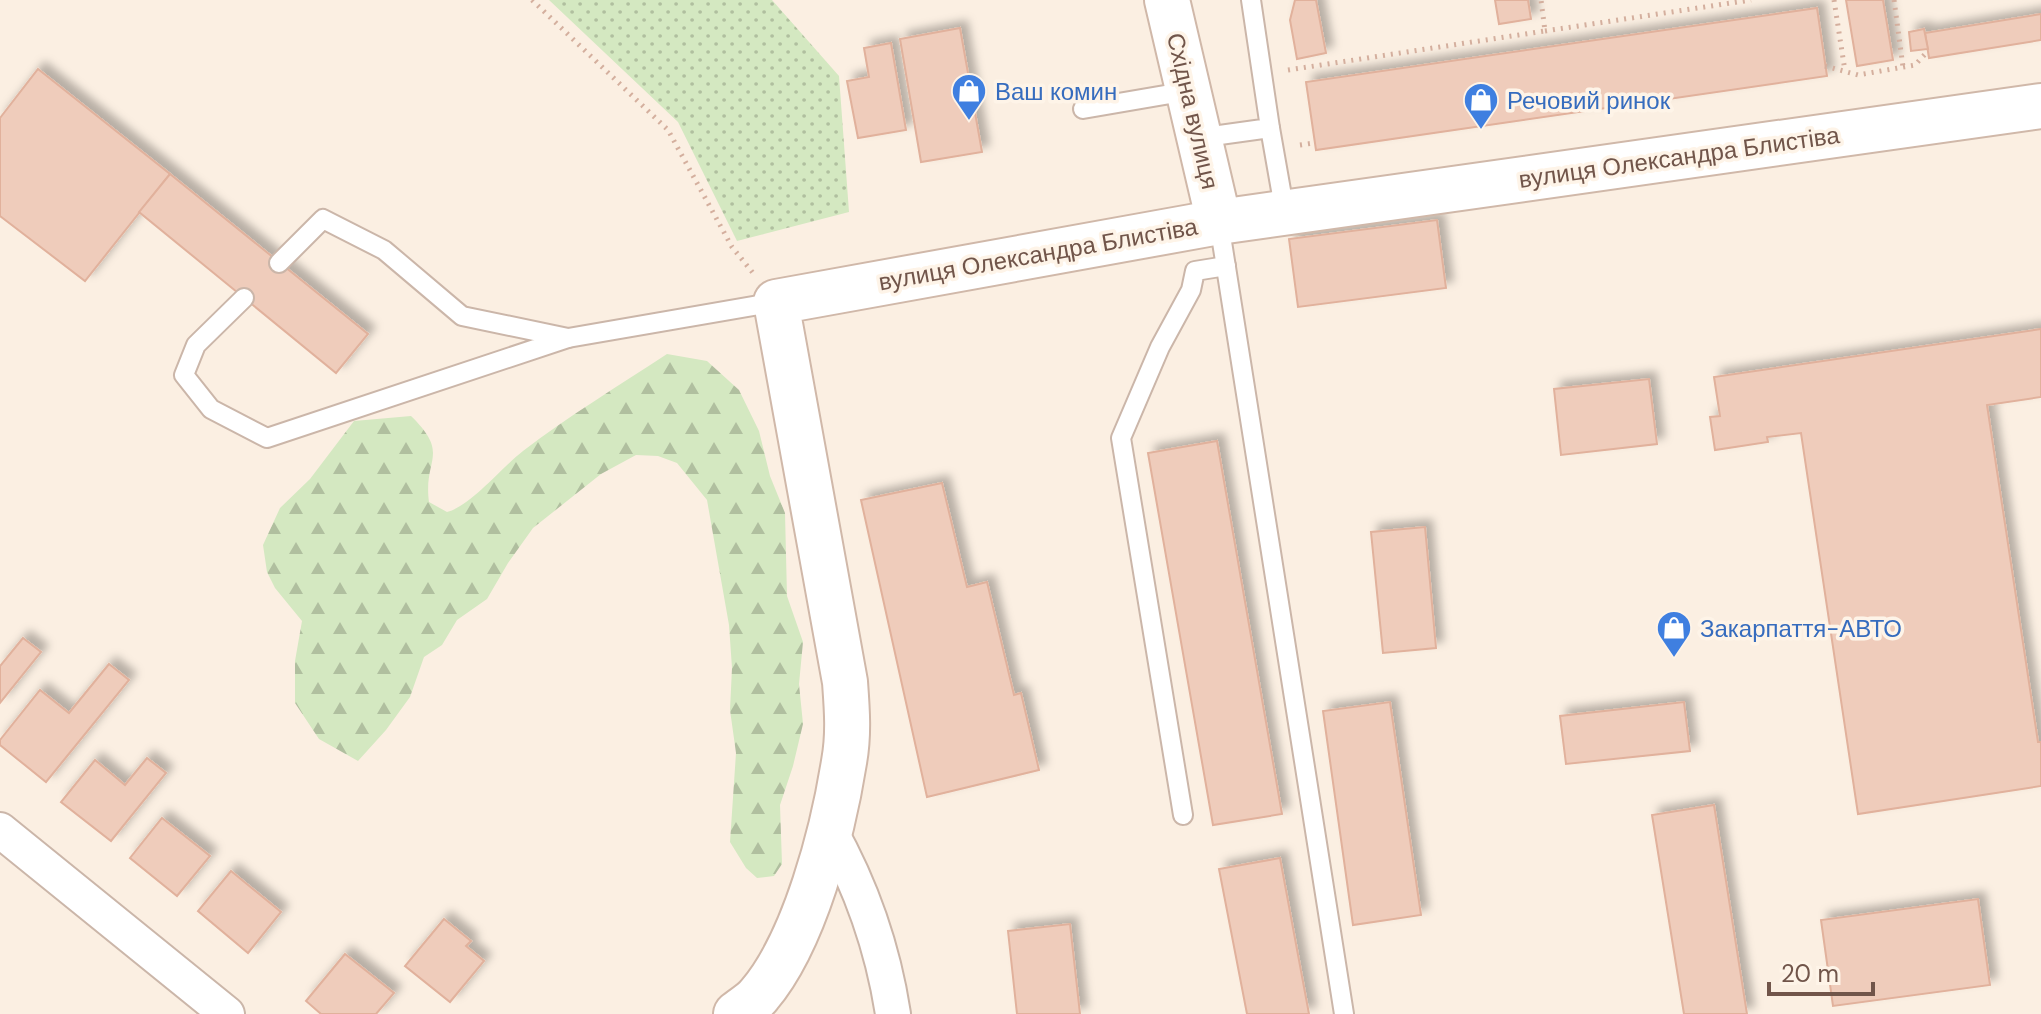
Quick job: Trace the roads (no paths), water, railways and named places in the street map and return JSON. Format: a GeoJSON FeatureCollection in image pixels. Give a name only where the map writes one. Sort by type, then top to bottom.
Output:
{"type":"FeatureCollection","features":[{"type":"Feature","properties":{"kind":"street","name":"Східна вулиця"},"geometry":{"type":"LineString","coordinates":[[1167,0],[1219,222]]}},
{"type":"Feature","properties":{"kind":"street","name":"вулиця Олександра Блистіва"},"geometry":{"type":"LineString","coordinates":[[776,302],[1219,222],[2041,106]]}},
{"type":"Feature","properties":{"kind":"street"},"geometry":{"type":"LineString","coordinates":[[736,1014],[758,998],[793,939],[817,876],[845,760],[845,682],[776,302]]}},
{"type":"Feature","properties":{"kind":"street"},"geometry":{"type":"LineString","coordinates":[[829,829],[851,868],[870,919],[893,1014]]}},
{"type":"Feature","properties":{"kind":"street"},"geometry":{"type":"LineString","coordinates":[[0,830],[227,1014]]}},
{"type":"Feature","properties":{"kind":"lane"},"geometry":{"type":"LineString","coordinates":[[1251,0],[1285,213]]}},
{"type":"Feature","properties":{"kind":"lane"},"geometry":{"type":"LineString","coordinates":[[1083,109],[1188,91]]}},
{"type":"Feature","properties":{"kind":"lane"},"geometry":{"type":"LineString","coordinates":[[1198,138],[1270,128]]}},
{"type":"Feature","properties":{"kind":"lane"},"geometry":{"type":"LineString","coordinates":[[279,263],[323,219],[384,250],[462,316],[568,338]]}},
{"type":"Feature","properties":{"kind":"lane"},"geometry":{"type":"LineString","coordinates":[[1219,222],[1344,1014]]}},
{"type":"Feature","properties":{"kind":"lane"},"geometry":{"type":"LineString","coordinates":[[1183,815],[1121,438],[1160,347],[1191,290],[1195,271],[1226,266]]}},
{"type":"Feature","properties":{"kind":"lane"},"geometry":{"type":"LineString","coordinates":[[244,298],[196,345],[184,375],[211,409],[267,438],[568,338],[776,302]]}},
{"type":"Feature","properties":{"kind":"place","name":"Ваш комин"},"geometry":{"type":"Point","coordinates":[969,122]}},
{"type":"Feature","properties":{"kind":"place","name":"Речовий ринок"},"geometry":{"type":"Point","coordinates":[1481,131]}},
{"type":"Feature","properties":{"kind":"place","name":"Закарпаття-АВТО"},"geometry":{"type":"Point","coordinates":[1674,659]}}]}
